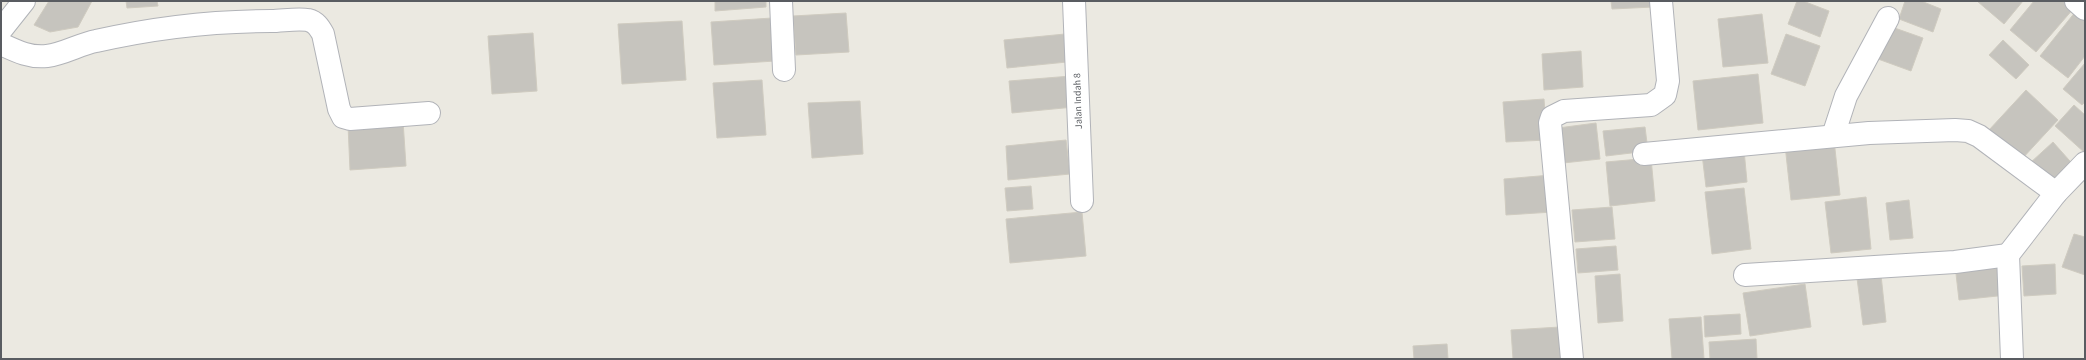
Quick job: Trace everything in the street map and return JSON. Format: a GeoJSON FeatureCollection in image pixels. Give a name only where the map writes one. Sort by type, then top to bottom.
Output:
{"type":"FeatureCollection","features":[{"type":"Feature","properties":{"kind":"street"},"geometry":{"type":"LineString","coordinates":[[1,30],[24,1]]}},
{"type":"Feature","properties":{"kind":"street"},"geometry":{"type":"LineString","coordinates":[[781,1],[784,70]]}},
{"type":"Feature","properties":{"kind":"street","name":"Jalan Indah 8"},"geometry":{"type":"LineString","coordinates":[[1074,1],[1082,201]]}},
{"type":"Feature","properties":{"kind":"street"},"geometry":{"type":"LineString","coordinates":[[1572,359],[1550,123],[1552,117],[1564,111],[1651,105],[1665,95],[1668,82],[1661,1]]}},
{"type":"Feature","properties":{"kind":"street"},"geometry":{"type":"LineString","coordinates":[[2076,1],[2085,9]]}},
{"type":"Feature","properties":{"kind":"street"},"geometry":{"type":"LineString","coordinates":[[1834,136],[1846,96],[1888,18]]}},
{"type":"Feature","properties":{"kind":"street"},"geometry":{"type":"LineString","coordinates":[[1,44],[19,53],[35,56],[48,56],[95,41],[142,33],[208,24],[252,21],[307,20],[318,26],[323,34],[339,110],[343,117],[350,119],[429,113]]}},
{"type":"Feature","properties":{"kind":"street"},"geometry":{"type":"LineString","coordinates":[[1644,154],[1834,136],[1931,130],[1968,131],[1979,136],[2056,193]]}},
{"type":"Feature","properties":{"kind":"street"},"geometry":{"type":"LineString","coordinates":[[2012,359],[2008,255],[2056,193],[2085,163]]}},
{"type":"Feature","properties":{"kind":"street"},"geometry":{"type":"LineString","coordinates":[[1745,275],[1955,262],[2008,255]]}},
{"type":"Feature","properties":{"kind":"building"},"geometry":{"type":"Polygon","coordinates":[[[49,1],[92,1],[78,27],[50,32],[34,25],[49,1]]]}},
{"type":"Feature","properties":{"kind":"building"},"geometry":{"type":"Polygon","coordinates":[[[126,1],[157,1],[158,6],[127,8],[126,1]]]}},
{"type":"Feature","properties":{"kind":"building"},"geometry":{"type":"Polygon","coordinates":[[[715,1],[766,1],[766,7],[715,11],[715,1]]]}},
{"type":"Feature","properties":{"kind":"building"},"geometry":{"type":"Polygon","coordinates":[[[1611,1],[1653,1],[1653,7],[1612,9],[1611,1]]]}},
{"type":"Feature","properties":{"kind":"building"},"geometry":{"type":"Polygon","coordinates":[[[1797,1],[1803,1],[1829,11],[1820,37],[1788,24],[1797,1]]]}},
{"type":"Feature","properties":{"kind":"building"},"geometry":{"type":"Polygon","coordinates":[[[1905,1],[1921,1],[1941,9],[1933,32],[1899,19],[1905,1]]]}},
{"type":"Feature","properties":{"kind":"building"},"geometry":{"type":"Polygon","coordinates":[[[1977,1],[2023,1],[2004,24],[1977,1]]]}},
{"type":"Feature","properties":{"kind":"building"},"geometry":{"type":"Polygon","coordinates":[[[2034,1],[2065,1],[2074,8],[2036,52],[2010,30],[2034,1]]]}},
{"type":"Feature","properties":{"kind":"building"},"geometry":{"type":"Polygon","coordinates":[[[2076,11],[2085,18],[2085,56],[2068,78],[2040,56],[2076,11]]]}},
{"type":"Feature","properties":{"kind":"building"},"geometry":{"type":"Polygon","coordinates":[[[846,13],[849,52],[796,55],[793,16],[846,13]]]}},
{"type":"Feature","properties":{"kind":"building"},"geometry":{"type":"Polygon","coordinates":[[[1762,14],[1768,63],[1723,67],[1718,19],[1762,14]]]}},
{"type":"Feature","properties":{"kind":"building"},"geometry":{"type":"Polygon","coordinates":[[[772,18],[775,61],[714,65],[711,22],[772,18]]]}},
{"type":"Feature","properties":{"kind":"building"},"geometry":{"type":"Polygon","coordinates":[[[682,21],[686,80],[622,84],[618,24],[682,21]]]}},
{"type":"Feature","properties":{"kind":"building"},"geometry":{"type":"Polygon","coordinates":[[[1889,26],[1923,38],[1911,71],[1878,59],[1889,26]]]}},
{"type":"Feature","properties":{"kind":"building"},"geometry":{"type":"Polygon","coordinates":[[[533,33],[537,91],[492,94],[488,36],[533,33]]]}},
{"type":"Feature","properties":{"kind":"building"},"geometry":{"type":"Polygon","coordinates":[[[1065,34],[1067,62],[1007,68],[1004,40],[1065,34]]]}},
{"type":"Feature","properties":{"kind":"building"},"geometry":{"type":"Polygon","coordinates":[[[1786,34],[1820,46],[1805,86],[1771,74],[1786,34]]]}},
{"type":"Feature","properties":{"kind":"building"},"geometry":{"type":"Polygon","coordinates":[[[2003,40],[2029,65],[2016,79],[1989,55],[2003,40]]]}},
{"type":"Feature","properties":{"kind":"building"},"geometry":{"type":"Polygon","coordinates":[[[1581,51],[1583,87],[1544,90],[1542,54],[1581,51]]]}},
{"type":"Feature","properties":{"kind":"building"},"geometry":{"type":"Polygon","coordinates":[[[2085,63],[2085,102],[2082,105],[2063,89],[2085,63]]]}},
{"type":"Feature","properties":{"kind":"building"},"geometry":{"type":"Polygon","coordinates":[[[1758,74],[1763,123],[1698,130],[1693,81],[1758,74]]]}},
{"type":"Feature","properties":{"kind":"building"},"geometry":{"type":"Polygon","coordinates":[[[1071,76],[1074,107],[1012,113],[1009,81],[1071,76]]]}},
{"type":"Feature","properties":{"kind":"building"},"geometry":{"type":"Polygon","coordinates":[[[762,80],[766,135],[717,138],[713,83],[762,80]]]}},
{"type":"Feature","properties":{"kind":"building"},"geometry":{"type":"Polygon","coordinates":[[[2026,90],[2058,120],[2021,160],[1989,130],[2026,90]]]}},
{"type":"Feature","properties":{"kind":"building"},"geometry":{"type":"Polygon","coordinates":[[[1544,99],[1547,140],[1506,142],[1503,102],[1544,99]]]}},
{"type":"Feature","properties":{"kind":"building"},"geometry":{"type":"Polygon","coordinates":[[[860,101],[863,154],[812,158],[808,103],[860,101]]]}},
{"type":"Feature","properties":{"kind":"building"},"geometry":{"type":"Polygon","coordinates":[[[2074,105],[2085,115],[2085,153],[2055,126],[2074,105]]]}},
{"type":"Feature","properties":{"kind":"building"},"geometry":{"type":"Polygon","coordinates":[[[403,121],[406,166],[350,170],[348,125],[403,121]]]}},
{"type":"Feature","properties":{"kind":"building"},"geometry":{"type":"Polygon","coordinates":[[[1596,123],[1600,159],[1563,163],[1558,128],[1596,123]]]}},
{"type":"Feature","properties":{"kind":"building"},"geometry":{"type":"Polygon","coordinates":[[[1645,127],[1648,151],[1606,156],[1603,131],[1645,127]]]}},
{"type":"Feature","properties":{"kind":"building"},"geometry":{"type":"Polygon","coordinates":[[[1066,140],[1070,174],[1008,180],[1006,146],[1066,140]]]}},
{"type":"Feature","properties":{"kind":"building"},"geometry":{"type":"Polygon","coordinates":[[[1834,140],[1840,195],[1791,200],[1785,145],[1834,140]]]}},
{"type":"Feature","properties":{"kind":"building"},"geometry":{"type":"Polygon","coordinates":[[[2053,142],[2077,169],[2053,190],[2030,163],[2053,142]]]}},
{"type":"Feature","properties":{"kind":"building"},"geometry":{"type":"Polygon","coordinates":[[[1744,150],[1747,182],[1706,187],[1702,154],[1744,150]]]}},
{"type":"Feature","properties":{"kind":"building"},"geometry":{"type":"Polygon","coordinates":[[[1651,158],[1655,201],[1610,206],[1606,162],[1651,158]]]}},
{"type":"Feature","properties":{"kind":"building"},"geometry":{"type":"Polygon","coordinates":[[[1551,175],[1553,212],[1506,215],[1504,179],[1551,175]]]}},
{"type":"Feature","properties":{"kind":"building"},"geometry":{"type":"Polygon","coordinates":[[[1031,186],[1033,209],[1007,211],[1005,188],[1031,186]]]}},
{"type":"Feature","properties":{"kind":"building"},"geometry":{"type":"Polygon","coordinates":[[[1744,188],[1751,249],[1712,254],[1705,192],[1744,188]]]}},
{"type":"Feature","properties":{"kind":"building"},"geometry":{"type":"Polygon","coordinates":[[[1866,197],[1871,249],[1831,253],[1825,202],[1866,197]]]}},
{"type":"Feature","properties":{"kind":"building"},"geometry":{"type":"Polygon","coordinates":[[[1909,200],[1913,238],[1890,240],[1886,203],[1909,200]]]}},
{"type":"Feature","properties":{"kind":"building"},"geometry":{"type":"Polygon","coordinates":[[[1612,207],[1615,239],[1575,242],[1572,210],[1612,207]]]}},
{"type":"Feature","properties":{"kind":"building"},"geometry":{"type":"Polygon","coordinates":[[[1082,212],[1086,256],[1010,263],[1006,219],[1082,212]]]}},
{"type":"Feature","properties":{"kind":"building"},"geometry":{"type":"Polygon","coordinates":[[[2074,234],[2085,237],[2085,275],[2062,267],[2074,234]]]}},
{"type":"Feature","properties":{"kind":"building"},"geometry":{"type":"Polygon","coordinates":[[[1616,246],[1618,270],[1578,273],[1576,249],[1616,246]]]}},
{"type":"Feature","properties":{"kind":"building"},"geometry":{"type":"Polygon","coordinates":[[[2003,259],[2007,295],[1959,300],[1955,265],[2003,259]]]}},
{"type":"Feature","properties":{"kind":"building"},"geometry":{"type":"Polygon","coordinates":[[[2055,264],[2056,294],[2024,296],[2022,266],[2055,264]]]}},
{"type":"Feature","properties":{"kind":"building"},"geometry":{"type":"Polygon","coordinates":[[[1620,274],[1623,321],[1598,323],[1595,276],[1620,274]]]}},
{"type":"Feature","properties":{"kind":"building"},"geometry":{"type":"Polygon","coordinates":[[[1881,275],[1886,322],[1863,325],[1857,278],[1881,275]]]}},
{"type":"Feature","properties":{"kind":"building"},"geometry":{"type":"Polygon","coordinates":[[[1805,284],[1811,327],[1750,336],[1743,293],[1805,284]]]}},
{"type":"Feature","properties":{"kind":"building"},"geometry":{"type":"Polygon","coordinates":[[[1740,314],[1741,334],[1705,337],[1704,316],[1740,314]]]}},
{"type":"Feature","properties":{"kind":"building"},"geometry":{"type":"Polygon","coordinates":[[[1701,317],[1704,359],[1672,359],[1669,319],[1701,317]]]}},
{"type":"Feature","properties":{"kind":"building"},"geometry":{"type":"Polygon","coordinates":[[[1560,327],[1562,359],[1513,359],[1511,330],[1560,327]]]}},
{"type":"Feature","properties":{"kind":"building"},"geometry":{"type":"Polygon","coordinates":[[[1756,339],[1757,359],[1710,359],[1709,342],[1756,339]]]}},
{"type":"Feature","properties":{"kind":"building"},"geometry":{"type":"Polygon","coordinates":[[[1447,344],[1448,359],[1414,359],[1413,346],[1447,344]]]}}]}
